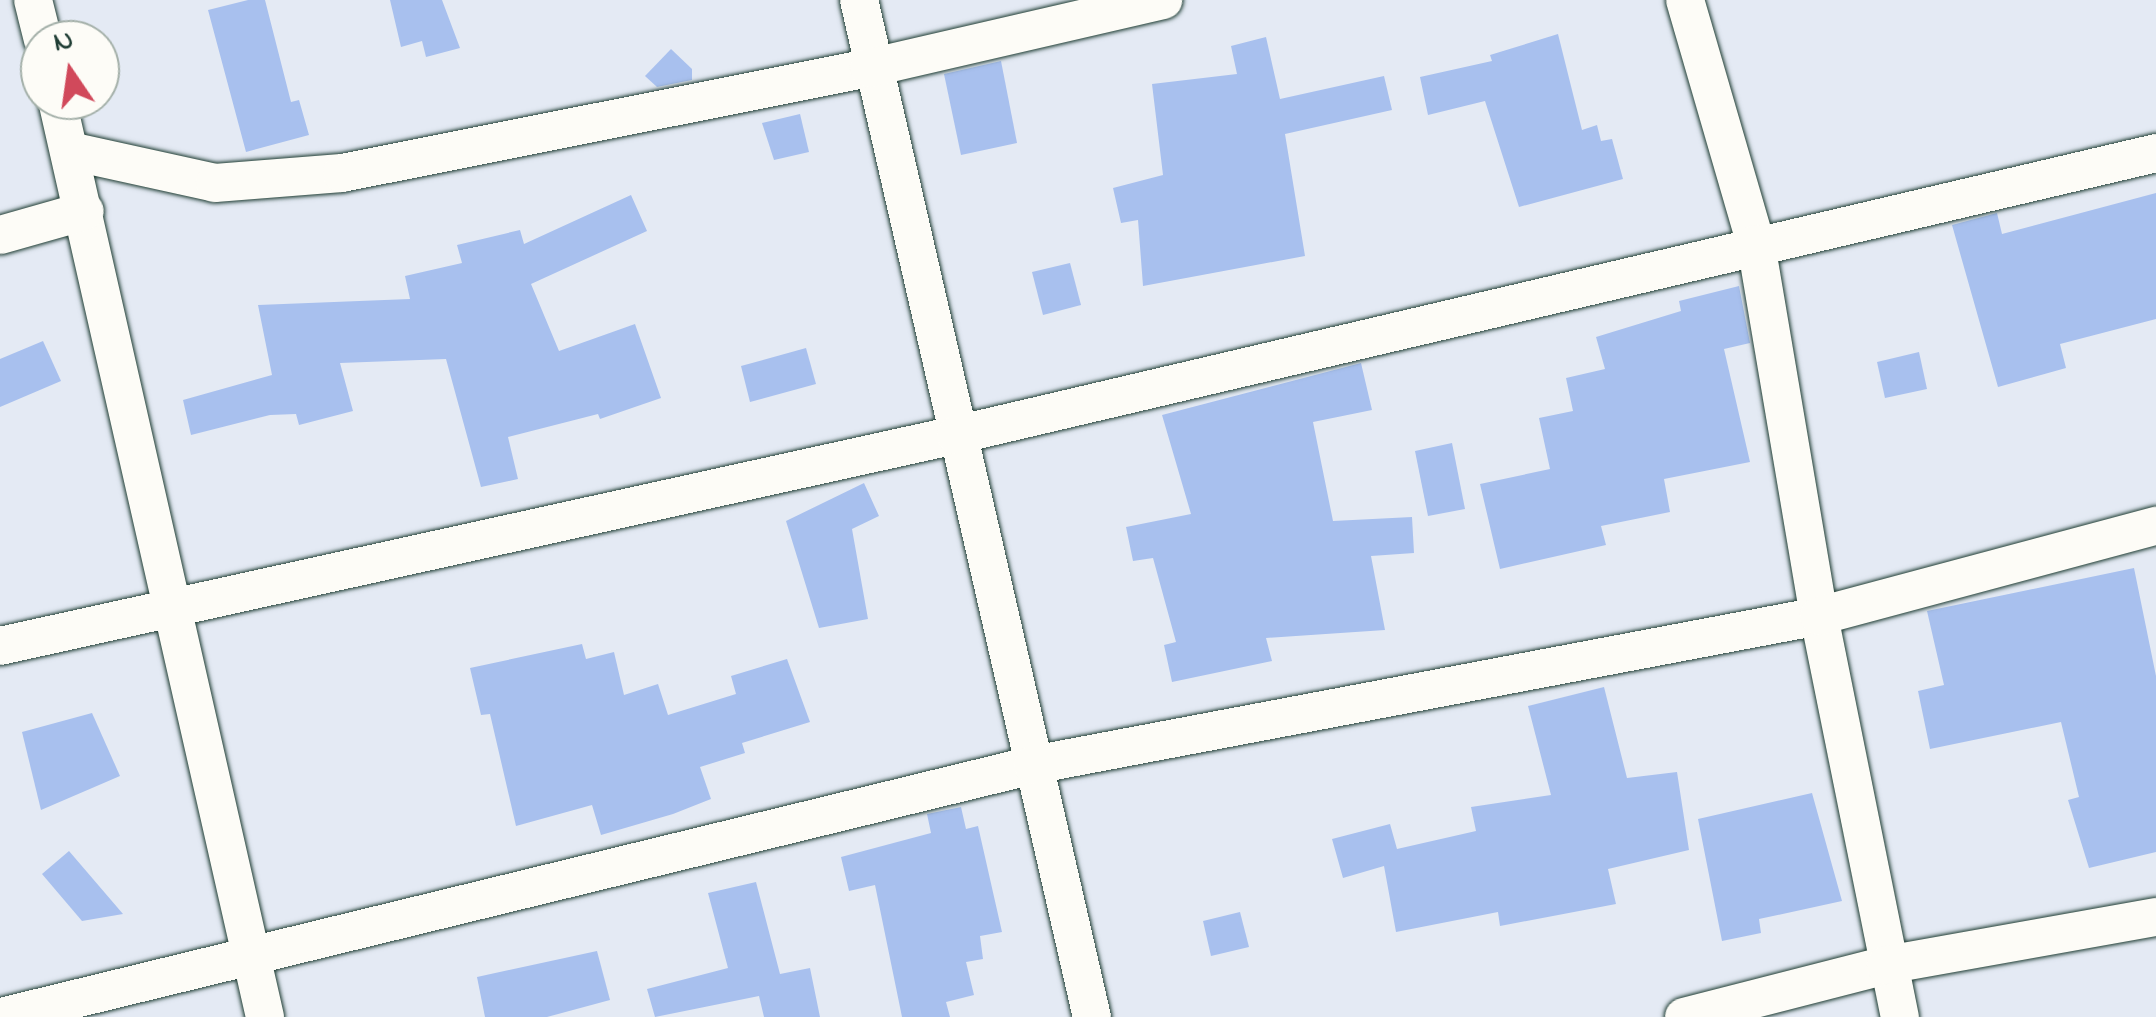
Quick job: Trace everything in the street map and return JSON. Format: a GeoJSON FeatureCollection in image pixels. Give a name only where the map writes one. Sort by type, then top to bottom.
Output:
{"type":"FeatureCollection","features":[{"type":"Feature","properties":{"kind":"street"},"geometry":{"type":"LineString","coordinates":[[858,0],[869,68],[1092,1017]]}},
{"type":"Feature","properties":{"kind":"street"},"geometry":{"type":"LineString","coordinates":[[70,152],[215,184],[342,173],[869,68],[1163,0]]}},
{"type":"Feature","properties":{"kind":"street"},"geometry":{"type":"LineString","coordinates":[[1686,0],[1756,244],[1819,616],[1886,965],[1900,1017]]}},
{"type":"Feature","properties":{"kind":"street"},"geometry":{"type":"LineString","coordinates":[[63,120],[169,606],[265,1017]]}},
{"type":"Feature","properties":{"kind":"street"},"geometry":{"type":"LineString","coordinates":[[0,646],[956,435],[2156,153]]}},
{"type":"Feature","properties":{"kind":"street"},"geometry":{"type":"LineString","coordinates":[[0,235],[84,211]]}},
{"type":"Feature","properties":{"kind":"street"},"geometry":{"type":"LineString","coordinates":[[1,1017],[250,952],[1033,764],[1819,616],[2156,526]]}},
{"type":"Feature","properties":{"kind":"street"},"geometry":{"type":"LineString","coordinates":[[1684,1017],[1886,965],[2156,917]]}},
{"type":"Feature","properties":{"kind":"building"},"geometry":{"type":"Polygon","coordinates":[[[265,0],[291,102],[299,100],[309,135],[246,152],[208,10],[265,0]]]}},
{"type":"Feature","properties":{"kind":"building"},"geometry":{"type":"Polygon","coordinates":[[[390,0],[442,0],[460,48],[426,57],[422,41],[401,47],[390,0]]]}},
{"type":"Feature","properties":{"kind":"building"},"geometry":{"type":"Polygon","coordinates":[[[1558,34],[1582,130],[1597,125],[1601,141],[1612,139],[1623,179],[1519,207],[1485,101],[1428,115],[1420,77],[1492,61],[1490,55],[1558,34]]]}},
{"type":"Feature","properties":{"kind":"building"},"geometry":{"type":"Polygon","coordinates":[[[1266,37],[1280,99],[1384,76],[1392,110],[1285,134],[1305,256],[1143,286],[1138,220],[1121,223],[1113,188],[1163,175],[1152,84],[1237,74],[1231,46],[1266,37]]]}},
{"type":"Feature","properties":{"kind":"building"},"geometry":{"type":"Polygon","coordinates":[[[671,49],[692,69],[692,80],[657,87],[645,76],[671,49]]]}},
{"type":"Feature","properties":{"kind":"building"},"geometry":{"type":"Polygon","coordinates":[[[1001,61],[1017,143],[961,155],[944,74],[1001,61]]]}},
{"type":"Feature","properties":{"kind":"building"},"geometry":{"type":"Polygon","coordinates":[[[800,114],[809,152],[774,160],[762,123],[800,114]]]}},
{"type":"Feature","properties":{"kind":"building"},"geometry":{"type":"Polygon","coordinates":[[[2156,193],[2156,319],[2060,344],[2066,368],[1998,387],[1952,225],[1997,213],[2002,234],[2156,193]]]}},
{"type":"Feature","properties":{"kind":"building"},"geometry":{"type":"Polygon","coordinates":[[[631,195],[647,231],[531,284],[559,351],[635,324],[661,398],[600,419],[598,414],[508,437],[518,479],[481,487],[446,359],[340,363],[353,411],[299,425],[296,414],[270,415],[191,435],[183,400],[272,375],[258,305],[410,299],[405,276],[462,263],[457,245],[520,230],[524,244],[631,195]]]}},
{"type":"Feature","properties":{"kind":"building"},"geometry":{"type":"Polygon","coordinates":[[[1070,263],[1081,305],[1043,315],[1032,272],[1070,263]]]}},
{"type":"Feature","properties":{"kind":"building"},"geometry":{"type":"Polygon","coordinates":[[[1739,286],[1750,343],[1724,349],[1750,462],[1664,479],[1670,512],[1601,526],[1606,545],[1500,569],[1480,484],[1550,469],[1539,418],[1573,411],[1566,378],[1605,369],[1596,337],[1681,311],[1679,301],[1739,286]]]}},
{"type":"Feature","properties":{"kind":"building"},"geometry":{"type":"Polygon","coordinates":[[[43,341],[61,381],[0,407],[0,359],[43,341]]]}},
{"type":"Feature","properties":{"kind":"building"},"geometry":{"type":"Polygon","coordinates":[[[806,348],[816,384],[750,402],[741,366],[806,348]]]}},
{"type":"Feature","properties":{"kind":"building"},"geometry":{"type":"Polygon","coordinates":[[[1919,352],[1927,389],[1885,398],[1877,362],[1919,352]]]}},
{"type":"Feature","properties":{"kind":"building"},"geometry":{"type":"Polygon","coordinates":[[[1361,363],[1372,410],[1313,422],[1333,521],[1412,517],[1414,553],[1371,556],[1385,630],[1266,638],[1272,661],[1172,682],[1164,645],[1176,642],[1153,558],[1133,561],[1126,527],[1191,514],[1162,415],[1361,363]]]}},
{"type":"Feature","properties":{"kind":"building"},"geometry":{"type":"Polygon","coordinates":[[[1452,443],[1465,509],[1428,516],[1415,451],[1452,443]]]}},
{"type":"Feature","properties":{"kind":"building"},"geometry":{"type":"Polygon","coordinates":[[[864,483],[879,516],[852,529],[868,619],[819,628],[786,521],[864,483]]]}},
{"type":"Feature","properties":{"kind":"building"},"geometry":{"type":"Polygon","coordinates":[[[2134,568],[2156,676],[2156,852],[2089,868],[2068,800],[2079,797],[2061,722],[1930,749],[1918,691],[1944,685],[1927,611],[2134,568]]]}},
{"type":"Feature","properties":{"kind":"building"},"geometry":{"type":"Polygon","coordinates":[[[582,644],[586,659],[614,652],[624,695],[658,684],[668,715],[736,694],[731,676],[787,659],[810,722],[742,743],[745,753],[700,767],[711,799],[673,814],[601,835],[592,805],[516,826],[490,714],[481,715],[470,668],[582,644]]]}},
{"type":"Feature","properties":{"kind":"building"},"geometry":{"type":"Polygon","coordinates":[[[1604,687],[1627,778],[1677,772],[1689,850],[1608,869],[1616,904],[1500,926],[1498,912],[1396,932],[1384,866],[1343,878],[1332,839],[1390,824],[1397,849],[1476,831],[1471,807],[1551,795],[1528,706],[1604,687]]]}},
{"type":"Feature","properties":{"kind":"building"},"geometry":{"type":"Polygon","coordinates":[[[92,713],[120,776],[41,810],[22,732],[92,713]]]}},
{"type":"Feature","properties":{"kind":"building"},"geometry":{"type":"Polygon","coordinates":[[[1812,793],[1842,901],[1759,919],[1761,933],[1722,941],[1698,819],[1812,793]]]}},
{"type":"Feature","properties":{"kind":"building"},"geometry":{"type":"Polygon","coordinates":[[[961,807],[966,829],[978,826],[1002,932],[980,936],[983,959],[966,962],[974,995],[946,1002],[950,1017],[902,1017],[875,885],[849,891],[841,857],[931,833],[927,814],[961,807]]]}},
{"type":"Feature","properties":{"kind":"building"},"geometry":{"type":"Polygon","coordinates":[[[69,851],[123,914],[82,921],[42,874],[69,851]]]}},
{"type":"Feature","properties":{"kind":"building"},"geometry":{"type":"Polygon","coordinates":[[[756,882],[780,974],[810,968],[820,1017],[764,1017],[759,996],[655,1017],[647,989],[728,968],[708,893],[756,882]]]}},
{"type":"Feature","properties":{"kind":"building"},"geometry":{"type":"Polygon","coordinates":[[[1240,912],[1249,947],[1211,956],[1203,921],[1240,912]]]}},
{"type":"Feature","properties":{"kind":"building"},"geometry":{"type":"Polygon","coordinates":[[[597,951],[610,1000],[547,1017],[485,1017],[477,977],[597,951]]]}}]}
